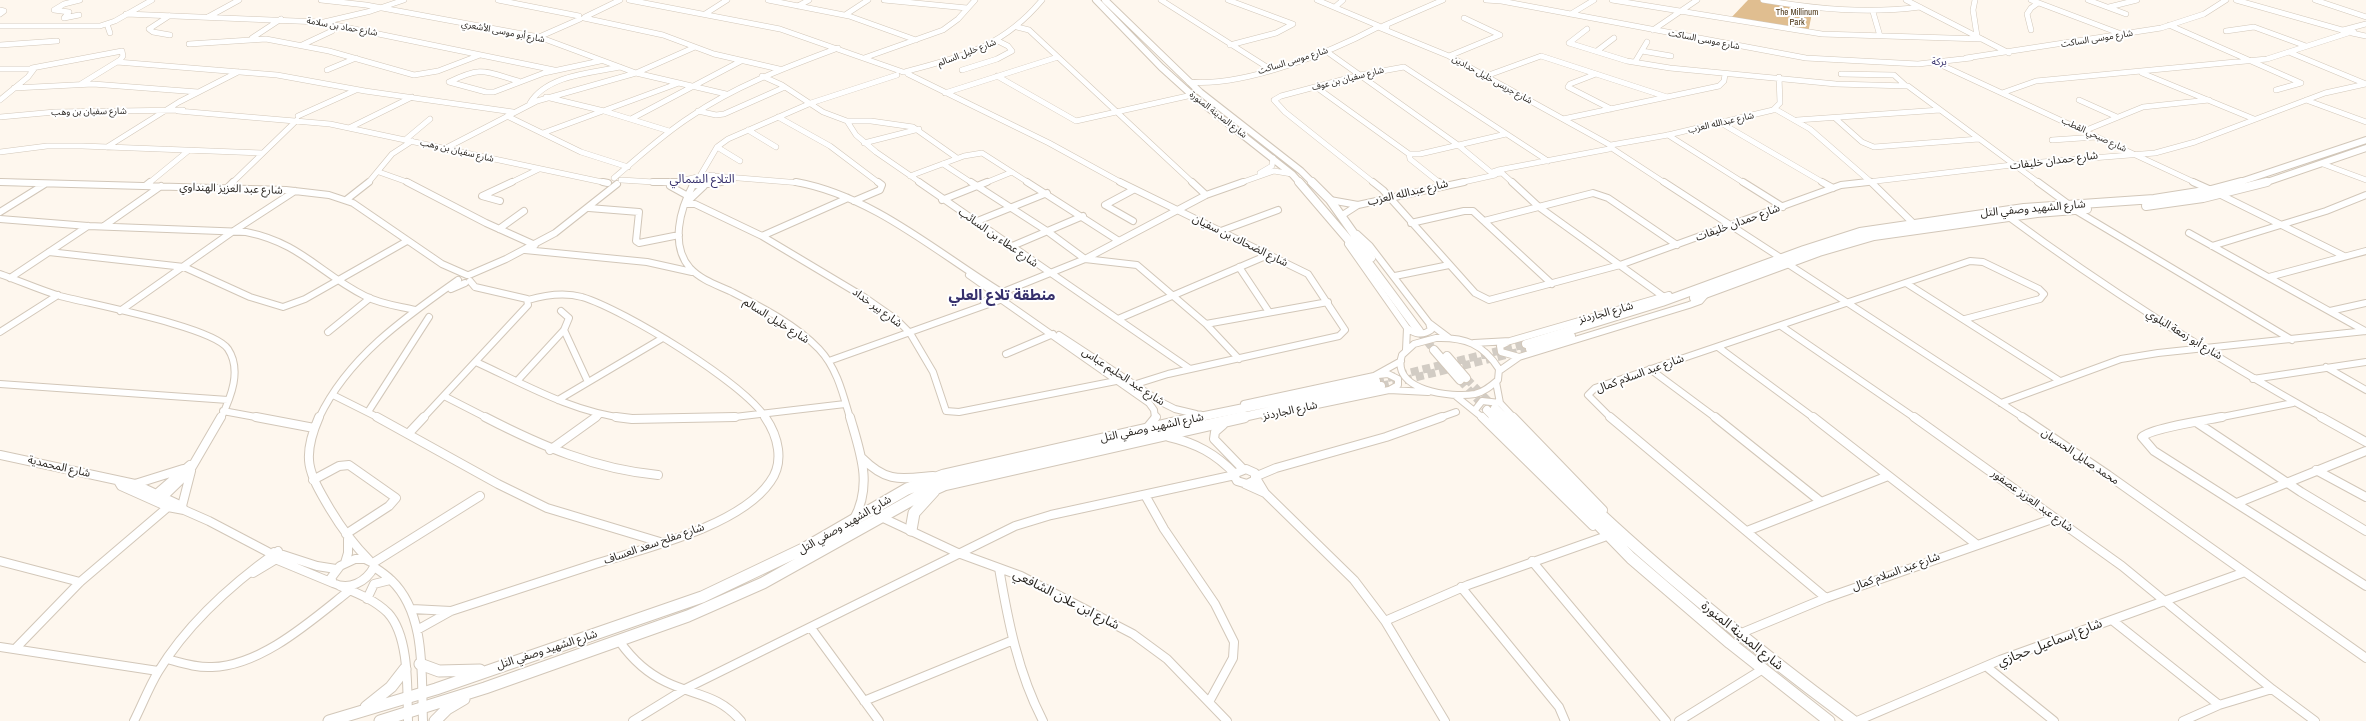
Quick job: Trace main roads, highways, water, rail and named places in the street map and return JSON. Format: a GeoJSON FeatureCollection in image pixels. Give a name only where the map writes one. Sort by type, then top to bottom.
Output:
{"type":"FeatureCollection","features":[{"type":"Feature","properties":{"kind":"main road","name":"شارع المدينة المنورة"},"geometry":{"type":"LineString","coordinates":[[1096,0],[1161,67],[1192,95],[1292,174],[1319,203],[1339,229],[1425,328],[1330,200],[1301,171],[1200,92],[1105,0]]}},
{"type":"Feature","properties":{"kind":"main road","name":"شارع الشهيد وصفي التل"},"geometry":{"type":"LineString","coordinates":[[1704,291],[1781,258],[1854,234],[1913,223],[2068,204],[2141,200],[2211,190],[2263,176],[2366,140]]}},
{"type":"Feature","properties":{"kind":"main road","name":"شارع الشهيد وصفي التل"},"geometry":{"type":"LineString","coordinates":[[1704,291],[1874,236],[2009,217],[2075,210],[2131,207],[2221,195],[2269,183],[2366,148]]}},
{"type":"Feature","properties":{"kind":"main road"},"geometry":{"type":"LineString","coordinates":[[2141,200],[2149,205]]}},
{"type":"Feature","properties":{"kind":"main road"},"geometry":{"type":"LineString","coordinates":[[2123,201],[2131,207]]}},
{"type":"Feature","properties":{"kind":"main road"},"geometry":{"type":"LineString","coordinates":[[1528,346],[1704,291]]}},
{"type":"Feature","properties":{"kind":"main road"},"geometry":{"type":"LineString","coordinates":[[1437,350],[1463,379]]}},
{"type":"Feature","properties":{"kind":"main road","name":"شارع الشهيد وصفي التل"},"geometry":{"type":"LineString","coordinates":[[329,721],[422,693],[702,597],[778,562],[853,521],[907,489],[944,475],[1147,428],[1380,383],[937,488],[739,594],[620,642],[422,708],[408,717],[380,721]]}},
{"type":"Feature","properties":{"kind":"main road","name":"شارع المدينة المنورة"},"geometry":{"type":"LineString","coordinates":[[1829,721],[1763,669],[1631,558],[1494,407],[1570,485],[1688,592],[1739,634],[1853,721]]}},
{"type":"Feature","properties":{"kind":"main road"},"geometry":{"type":"LineString","coordinates":[[911,530],[914,513],[937,488]]}},
{"type":"Feature","properties":{"kind":"main road"},"geometry":{"type":"LineString","coordinates":[[420,664],[439,671],[490,669]]}},
{"type":"Feature","properties":{"kind":"main road"},"geometry":{"type":"LineString","coordinates":[[355,714],[387,692],[405,670]]}},
{"type":"Feature","properties":{"kind":"main road"},"geometry":{"type":"LineString","coordinates":[[435,721],[456,703],[485,688]]}},
{"type":"Feature","properties":{"kind":"tunnel"},"geometry":{"type":"LineString","coordinates":[[1419,331],[1434,350]]}},
{"type":"Feature","properties":{"kind":"tunnel"},"geometry":{"type":"LineString","coordinates":[[1376,381],[1526,344]]}},
{"type":"Feature","properties":{"kind":"tunnel"},"geometry":{"type":"LineString","coordinates":[[1381,386],[1530,349]]}},
{"type":"Feature","properties":{"kind":"tunnel"},"geometry":{"type":"LineString","coordinates":[[1466,378],[1493,406]]}},
{"type":"Feature","properties":{"kind":"tunnel"},"geometry":{"type":"LineString","coordinates":[[1460,380],[1487,410]]}},
{"type":"Feature","properties":{"kind":"district","name":"بركة"},"geometry":{"type":"Point","coordinates":[1939,62]}},
{"type":"Feature","properties":{"kind":"district","name":"التلاع الشمالي"},"geometry":{"type":"Point","coordinates":[702,180]}},
{"type":"Feature","properties":{"kind":"district","name":"منطقة تلاع العلي"},"geometry":{"type":"Point","coordinates":[1002,296]}},
{"type":"Feature","properties":{"kind":"park label","name":"The Millinum Park"},"geometry":{"type":"Point","coordinates":[1797,18]}}]}
